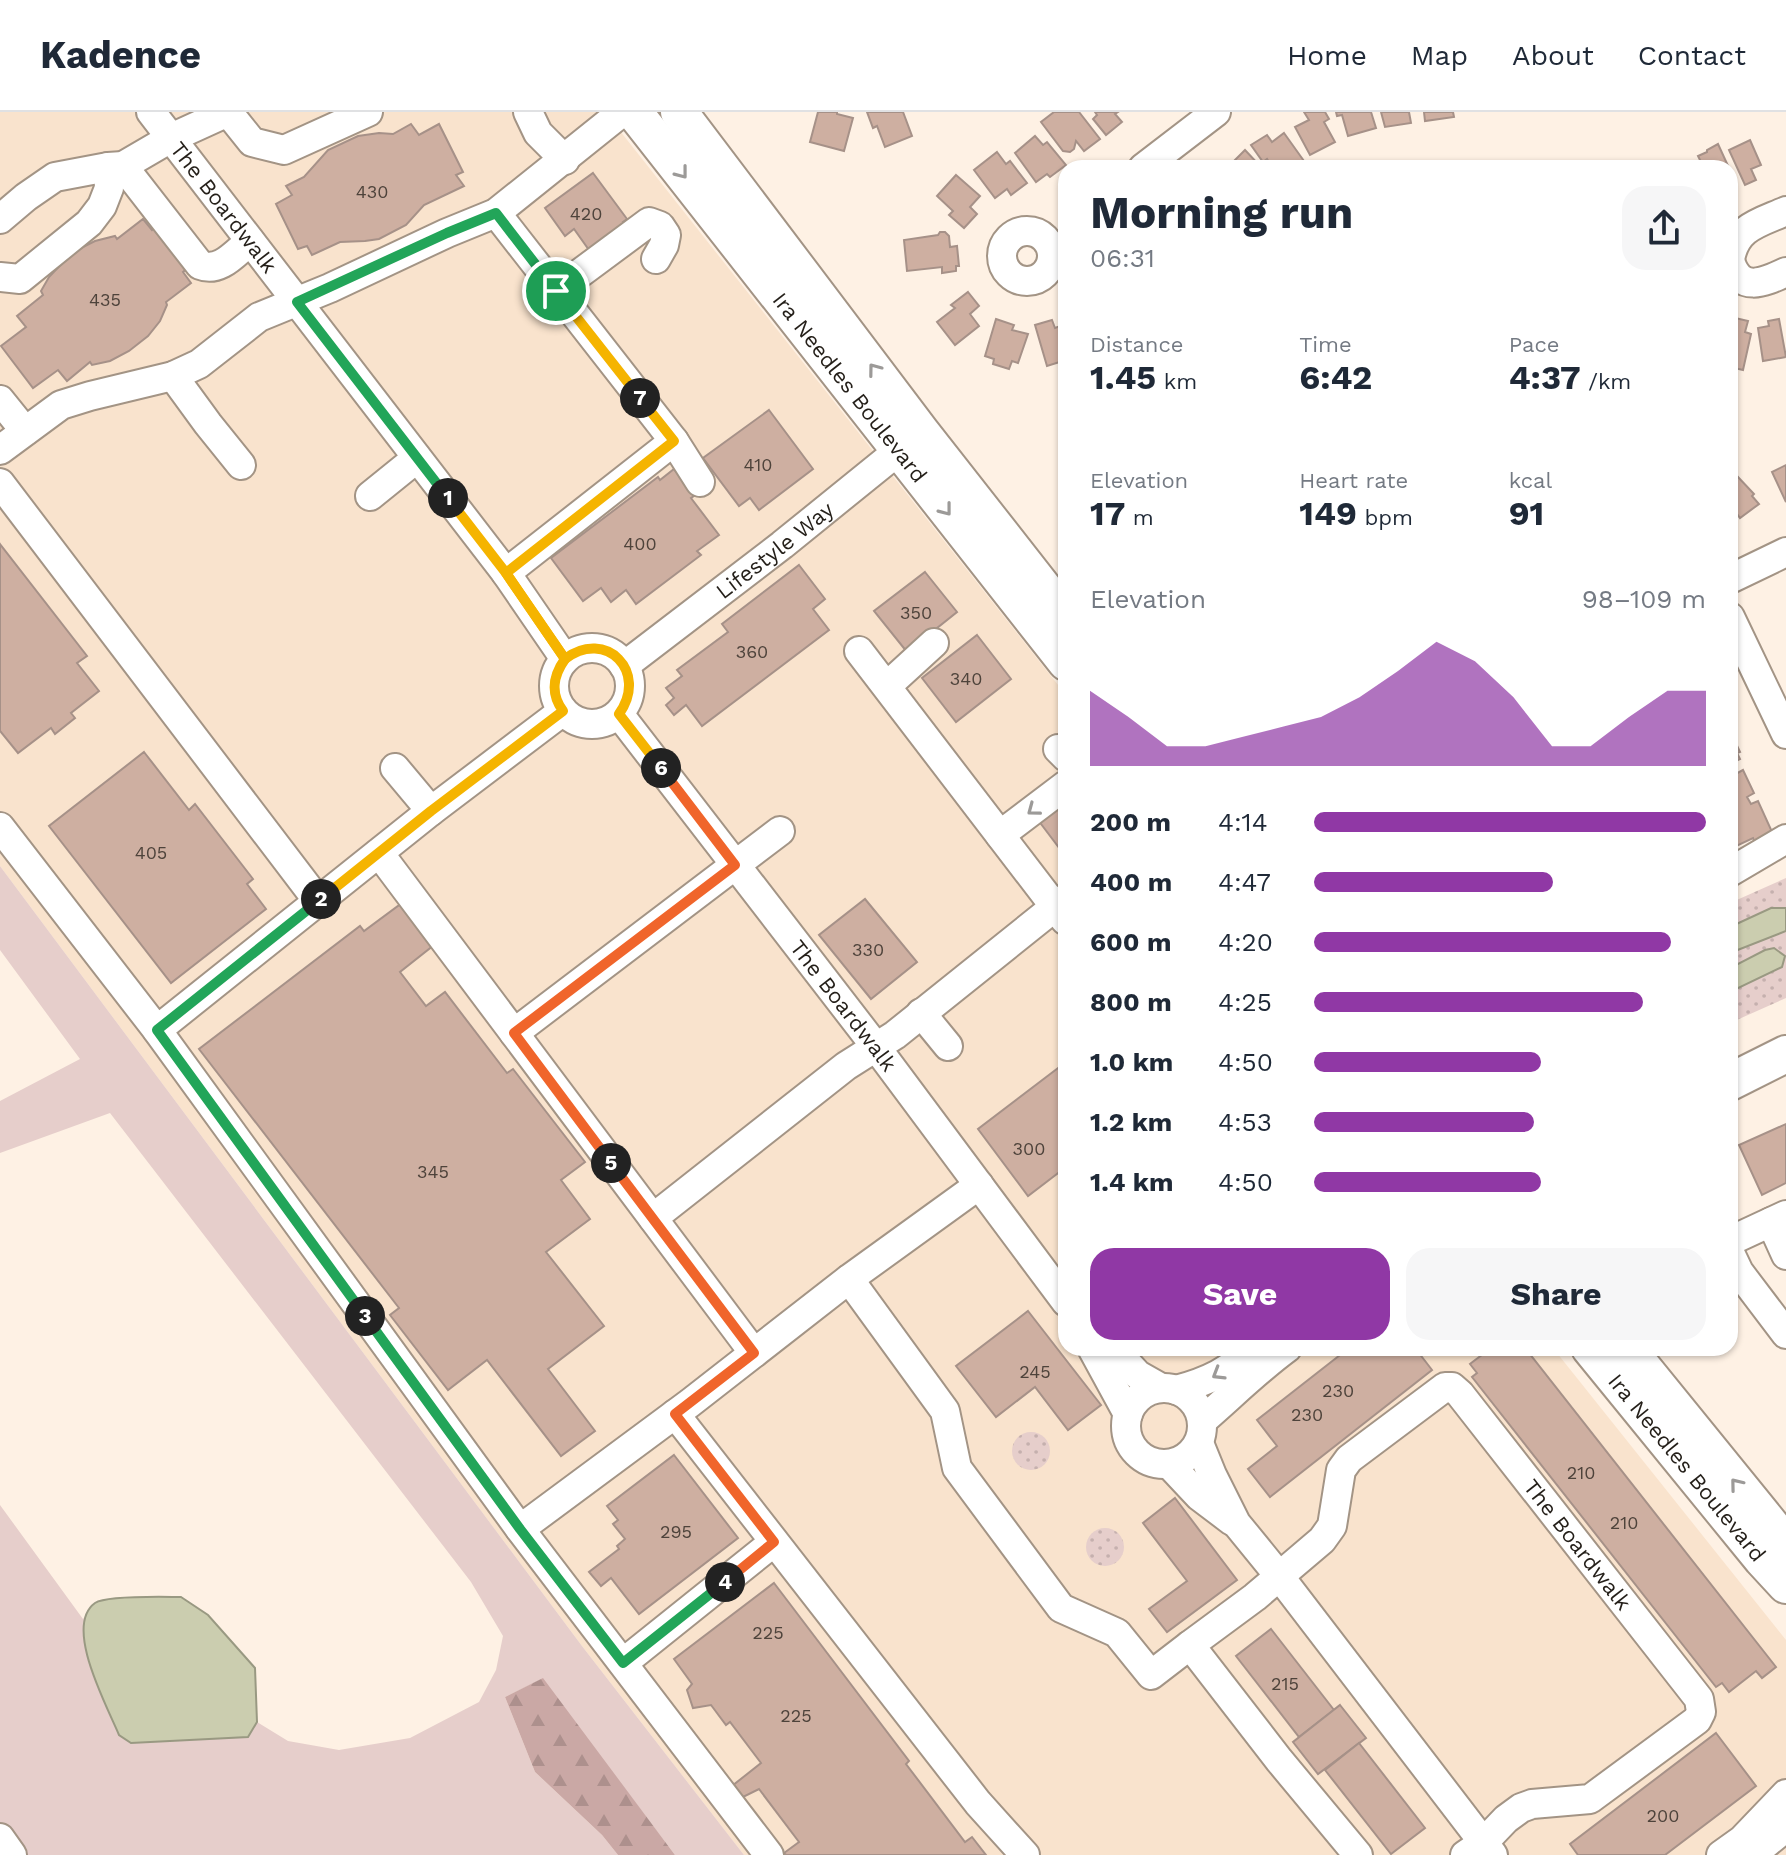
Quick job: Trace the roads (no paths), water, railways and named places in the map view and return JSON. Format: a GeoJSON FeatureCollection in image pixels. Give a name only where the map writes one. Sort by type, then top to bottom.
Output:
{"type":"FeatureCollection","features":[{"type":"Feature","properties":{"kind":"main road","name":"Ira Needles Boulevard"},"geometry":{"type":"LineString","coordinates":[[634,112],[910,441],[1058,608]]}},
{"type":"Feature","properties":{"kind":"main road","name":"Ira Needles Boulevard"},"geometry":{"type":"LineString","coordinates":[[679,112],[1058,651]]}},
{"type":"Feature","properties":{"kind":"main road"},"geometry":{"type":"LineString","coordinates":[[1738,1078],[1786,1054]]}},
{"type":"Feature","properties":{"kind":"main road","name":"Ira Needles Boulevard"},"geometry":{"type":"LineString","coordinates":[[1597,1356],[1786,1585]]}},
{"type":"Feature","properties":{"kind":"main road","name":"Ira Needles Boulevard"},"geometry":{"type":"LineString","coordinates":[[1633,1356],[1786,1544]]}},
{"type":"Feature","properties":{"kind":"street","name":"The Boardwalk"},"geometry":{"type":"LineString","coordinates":[[151,112],[506,573],[565,659]]}},
{"type":"Feature","properties":{"kind":"street"},"geometry":{"type":"LineString","coordinates":[[0,219],[55,177],[116,167],[228,112],[252,142],[284,150],[368,112]]}},
{"type":"Feature","properties":{"kind":"street"},"geometry":{"type":"LineString","coordinates":[[528,112],[538,133],[565,160]]}},
{"type":"Feature","properties":{"kind":"street"},"geometry":{"type":"LineString","coordinates":[[0,450],[61,405],[173,376],[199,364],[259,317],[496,213],[622,112]]}},
{"type":"Feature","properties":{"kind":"street"},"geometry":{"type":"LineString","coordinates":[[1150,160],[1187,120],[1216,112]]}},
{"type":"Feature","properties":{"kind":"street"},"geometry":{"type":"LineString","coordinates":[[116,167],[200,265],[218,267],[250,241]]}},
{"type":"Feature","properties":{"kind":"street"},"geometry":{"type":"LineString","coordinates":[[0,277],[20,279],[89,223],[102,206],[116,167]]}},
{"type":"Feature","properties":{"kind":"street"},"geometry":{"type":"LineString","coordinates":[[1738,238],[1750,227],[1786,211]]}},
{"type":"Feature","properties":{"kind":"street"},"geometry":{"type":"LineString","coordinates":[[496,213],[674,441],[700,482]]}},
{"type":"Feature","properties":{"kind":"street"},"geometry":{"type":"LineString","coordinates":[[556,291],[649,222],[660,226],[666,235],[656,259]]}},
{"type":"Feature","properties":{"kind":"street"},"geometry":{"type":"LineString","coordinates":[[1738,276],[1755,284],[1786,272]]}},
{"type":"Feature","properties":{"kind":"street"},"geometry":{"type":"LineString","coordinates":[[173,376],[241,465]]}},
{"type":"Feature","properties":{"kind":"street"},"geometry":{"type":"LineString","coordinates":[[0,400],[25,431]]}},
{"type":"Feature","properties":{"kind":"street"},"geometry":{"type":"LineString","coordinates":[[506,573],[674,441]]}},
{"type":"Feature","properties":{"kind":"street","name":"Lifestyle Way"},"geometry":{"type":"LineString","coordinates":[[624,666],[782,545],[910,441]]}},
{"type":"Feature","properties":{"kind":"street"},"geometry":{"type":"LineString","coordinates":[[370,496],[417,458]]}},
{"type":"Feature","properties":{"kind":"street"},"geometry":{"type":"LineString","coordinates":[[0,483],[318,901]]}},
{"type":"Feature","properties":{"kind":"street"},"geometry":{"type":"LineString","coordinates":[[1738,575],[1786,552]]}},
{"type":"Feature","properties":{"kind":"street"},"geometry":{"type":"LineString","coordinates":[[1738,634],[1786,734]]}},
{"type":"Feature","properties":{"kind":"street"},"geometry":{"type":"LineString","coordinates":[[887,686],[934,643]]}},
{"type":"Feature","properties":{"kind":"street"},"geometry":{"type":"LineString","coordinates":[[595,648],[610,653],[624,666],[630,680],[629,694],[619,714],[604,722],[588,724],[574,720],[563,711],[555,696],[554,685],[557,669],[565,659],[581,649],[595,648]]}},
{"type":"Feature","properties":{"kind":"street"},"geometry":{"type":"LineString","coordinates":[[859,651],[1000,835],[1058,904]]}},
{"type":"Feature","properties":{"kind":"street"},"geometry":{"type":"LineString","coordinates":[[157,1030],[431,811],[563,711]]}},
{"type":"Feature","properties":{"kind":"street","name":"The Boardwalk"},"geometry":{"type":"LineString","coordinates":[[619,714],[876,1047],[1058,1291]]}},
{"type":"Feature","properties":{"kind":"street"},"geometry":{"type":"LineString","coordinates":[[395,768],[431,811]]}},
{"type":"Feature","properties":{"kind":"street"},"geometry":{"type":"LineString","coordinates":[[1000,835],[1058,791]]}},
{"type":"Feature","properties":{"kind":"street"},"geometry":{"type":"LineString","coordinates":[[0,827],[157,1030],[520,1529],[769,1855]]}},
{"type":"Feature","properties":{"kind":"street"},"geometry":{"type":"LineString","coordinates":[[514,1033],[780,831]]}},
{"type":"Feature","properties":{"kind":"street"},"geometry":{"type":"LineString","coordinates":[[1738,867],[1786,839]]}},
{"type":"Feature","properties":{"kind":"street"},"geometry":{"type":"LineString","coordinates":[[379,853],[754,1353]]}},
{"type":"Feature","properties":{"kind":"street"},"geometry":{"type":"LineString","coordinates":[[653,1218],[846,1066],[895,1035],[1058,912]]}},
{"type":"Feature","properties":{"kind":"street"},"geometry":{"type":"LineString","coordinates":[[921,1013],[948,1046]]}},
{"type":"Feature","properties":{"kind":"street"},"geometry":{"type":"LineString","coordinates":[[520,1529],[849,1279],[979,1185]]}},
{"type":"Feature","properties":{"kind":"street"},"geometry":{"type":"LineString","coordinates":[[1738,1237],[1778,1218],[1786,1255]]}},
{"type":"Feature","properties":{"kind":"street"},"geometry":{"type":"LineString","coordinates":[[1738,1270],[1786,1334]]}},
{"type":"Feature","properties":{"kind":"street"},"geometry":{"type":"LineString","coordinates":[[849,1279],[945,1411],[957,1468],[1061,1608],[1117,1633],[1151,1675],[1280,1577]]}},
{"type":"Feature","properties":{"kind":"street"},"geometry":{"type":"LineString","coordinates":[[1096,1356],[1128,1414]]}},
{"type":"Feature","properties":{"kind":"street"},"geometry":{"type":"LineString","coordinates":[[1120,1356],[1138,1375],[1190,1397],[1195,1402],[1201,1432]]}},
{"type":"Feature","properties":{"kind":"street"},"geometry":{"type":"LineString","coordinates":[[1245,1356],[1219,1376],[1203,1383],[1153,1389],[1140,1396],[1128,1414],[1126,1426],[1133,1448],[1150,1462],[1169,1464],[1182,1460],[1192,1453],[1201,1432],[1232,1395],[1276,1356]]}},
{"type":"Feature","properties":{"kind":"street","name":"The Boardwalk"},"geometry":{"type":"LineString","coordinates":[[1201,1432],[1212,1475],[1236,1523],[1280,1577],[1480,1851],[1506,1819],[1521,1808],[1532,1804],[1590,1799],[1697,1720],[1701,1712],[1699,1699],[1452,1387],[1436,1392],[1349,1459],[1341,1470],[1332,1526],[1322,1540],[1280,1577]]}},
{"type":"Feature","properties":{"kind":"street"},"geometry":{"type":"LineString","coordinates":[[675,1414],[978,1803],[1025,1855]]}},
{"type":"Feature","properties":{"kind":"street","name":"The Boardwalk"},"geometry":{"type":"LineString","coordinates":[[1169,1464],[1199,1496],[1236,1523]]}},
{"type":"Feature","properties":{"kind":"street"},"geometry":{"type":"LineString","coordinates":[[623,1663],[774,1542]]}},
{"type":"Feature","properties":{"kind":"street"},"geometry":{"type":"LineString","coordinates":[[1190,1645],[1358,1855]]}},
{"type":"Feature","properties":{"kind":"street"},"geometry":{"type":"LineString","coordinates":[[1721,1855],[1742,1840],[1786,1794]]}},
{"type":"Feature","properties":{"kind":"street"},"geometry":{"type":"LineString","coordinates":[[1753,1855],[1786,1827]]}},
{"type":"Feature","properties":{"kind":"street"},"geometry":{"type":"LineString","coordinates":[[0,1838],[12,1855]]}}]}
